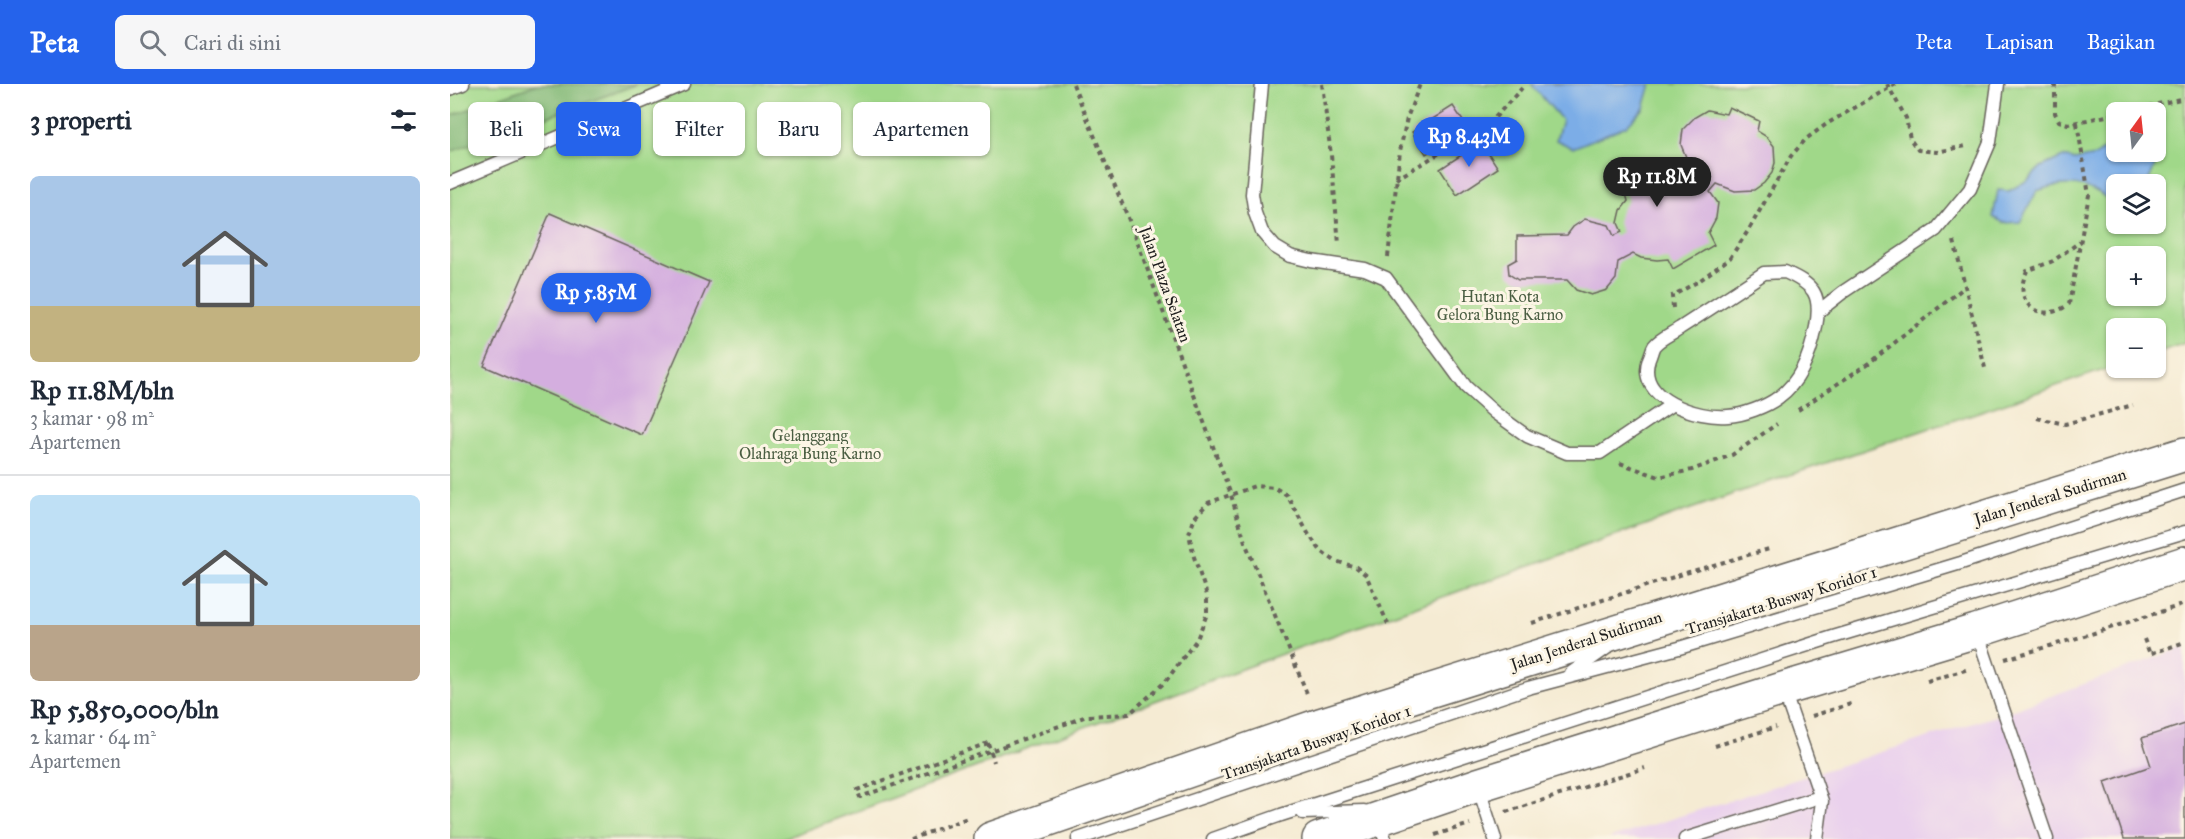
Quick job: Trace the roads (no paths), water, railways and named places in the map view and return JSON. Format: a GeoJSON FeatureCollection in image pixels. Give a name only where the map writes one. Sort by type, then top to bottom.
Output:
{"type":"FeatureCollection","features":[{"type":"Feature","properties":{"kind":"main road","name":"Jalan Jenderal Sudirman"},"geometry":{"type":"LineString","coordinates":[[992,839],[1320,724],[2185,454]]}},
{"type":"Feature","properties":{"kind":"main road"},"geometry":{"type":"LineString","coordinates":[[1319,839],[1381,829],[1417,805],[1976,631],[2185,563]]}},
{"type":"Feature","properties":{"kind":"lane"},"geometry":{"type":"LineString","coordinates":[[450,89],[463,84]]}},
{"type":"Feature","properties":{"kind":"lane"},"geometry":{"type":"LineString","coordinates":[[450,183],[684,84]]}},
{"type":"Feature","properties":{"kind":"lane"},"geometry":{"type":"LineString","coordinates":[[1262,84],[1252,194],[1255,213],[1262,232],[1275,247],[1290,256],[1365,269],[1386,278],[1466,387],[1495,413],[1527,436],[1567,453],[1600,453],[1671,405]]}},
{"type":"Feature","properties":{"kind":"lane"},"geometry":{"type":"LineString","coordinates":[[1819,311],[1843,292],[1936,230],[1970,189],[1990,142],[1998,84]]}},
{"type":"Feature","properties":{"kind":"lane"},"geometry":{"type":"LineString","coordinates":[[1785,272],[1804,281],[1817,294],[1819,311],[1811,351],[1796,379],[1778,397],[1756,408],[1728,416],[1702,416],[1671,405],[1652,387],[1647,366],[1654,346],[1764,273],[1785,272]]}},
{"type":"Feature","properties":{"kind":"lane","name":"Transjakarta Busway Koridor 1"},"geometry":{"type":"LineString","coordinates":[[1078,839],[1528,688],[1679,648],[1961,563],[2185,490]]}},
{"type":"Feature","properties":{"kind":"lane"},"geometry":{"type":"LineString","coordinates":[[1214,839],[1281,815],[1833,638],[2185,532]]}},
{"type":"Feature","properties":{"kind":"lane"},"geometry":{"type":"LineString","coordinates":[[1528,688],[1568,675],[1624,635],[1650,620]]}},
{"type":"Feature","properties":{"kind":"lane"},"geometry":{"type":"LineString","coordinates":[[1976,631],[2047,839]]}},
{"type":"Feature","properties":{"kind":"lane"},"geometry":{"type":"LineString","coordinates":[[1784,689],[1822,801],[1817,839]]}},
{"type":"Feature","properties":{"kind":"lane"},"geometry":{"type":"LineString","coordinates":[[1478,785],[1495,839]]}},
{"type":"Feature","properties":{"kind":"lane"},"geometry":{"type":"LineString","coordinates":[[1685,839],[1820,797]]}},
{"type":"Feature","properties":{"kind":"lane"},"geometry":{"type":"LineString","coordinates":[[1281,815],[1378,810],[1417,805]]}},
{"type":"Feature","properties":{"kind":"water"},"geometry":{"type":"Polygon","coordinates":[[[1531,84],[1651,84],[1644,108],[1626,126],[1573,148],[1556,140],[1562,120],[1531,84]]]}},
{"type":"Feature","properties":{"kind":"water"},"geometry":{"type":"Polygon","coordinates":[[[2106,148],[2106,162],[2152,162],[2155,166],[2151,174],[2106,174],[2106,198],[2076,185],[2053,186],[2037,191],[2020,222],[2004,223],[1993,217],[1998,190],[2009,191],[2028,180],[2041,167],[2063,157],[2075,160],[2095,156],[2106,148]]]}},
{"type":"Feature","properties":{"kind":"park label","name":"Hutan Kota Gelora Bung Karno"},"geometry":{"type":"Point","coordinates":[1500,305]}},
{"type":"Feature","properties":{"kind":"park label","name":"Gelanggang Olahraga Bung Karno"},"geometry":{"type":"Point","coordinates":[810,444]}}]}
